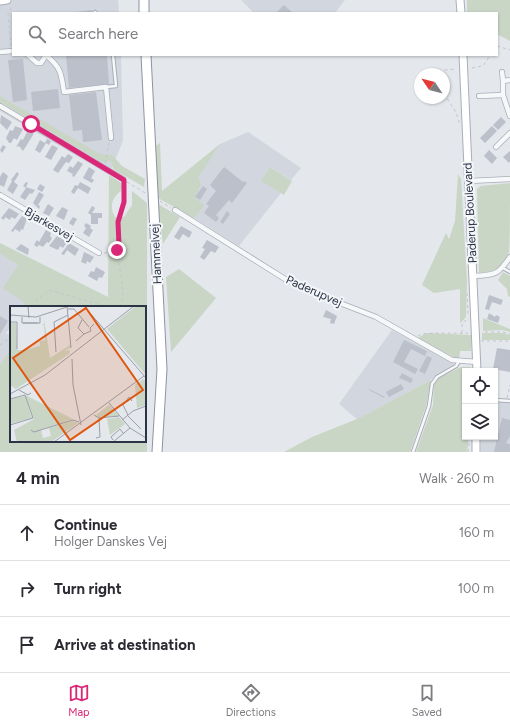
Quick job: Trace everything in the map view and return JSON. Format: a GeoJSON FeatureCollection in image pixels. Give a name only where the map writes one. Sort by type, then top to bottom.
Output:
{"type":"FeatureCollection","features":[{"type":"Feature","properties":{"kind":"highway"},"geometry":{"type":"LineString","coordinates":[[144,0],[144,12]]}},
{"type":"Feature","properties":{"kind":"highway","name":"Hammelvej"},"geometry":{"type":"LineString","coordinates":[[146,56],[162,369],[157,452]]}},
{"type":"Feature","properties":{"kind":"street"},"geometry":{"type":"LineString","coordinates":[[0,1],[7,0]]}},
{"type":"Feature","properties":{"kind":"street"},"geometry":{"type":"LineString","coordinates":[[460,0],[461,12]]}},
{"type":"Feature","properties":{"kind":"street"},"geometry":{"type":"LineString","coordinates":[[0,52],[12,51]]}},
{"type":"Feature","properties":{"kind":"street"},"geometry":{"type":"LineString","coordinates":[[29,56],[41,63],[45,56]]}},
{"type":"Feature","properties":{"kind":"street"},"geometry":{"type":"LineString","coordinates":[[47,56],[61,71],[64,92],[106,87],[111,138]]}},
{"type":"Feature","properties":{"kind":"street","name":"Paderup Boulevard"},"geometry":{"type":"LineString","coordinates":[[463,56],[477,368]]}},
{"type":"Feature","properties":{"kind":"street"},"geometry":{"type":"LineString","coordinates":[[502,72],[504,94],[510,116]]}},
{"type":"Feature","properties":{"kind":"street"},"geometry":{"type":"LineString","coordinates":[[503,81],[510,80]]}},
{"type":"Feature","properties":{"kind":"street"},"geometry":{"type":"LineString","coordinates":[[479,96],[504,94]]}},
{"type":"Feature","properties":{"kind":"street"},"geometry":{"type":"LineString","coordinates":[[0,106],[124,180]]}},
{"type":"Feature","properties":{"kind":"street"},"geometry":{"type":"LineString","coordinates":[[496,147],[510,133]]}},
{"type":"Feature","properties":{"kind":"street"},"geometry":{"type":"LineString","coordinates":[[469,181],[510,179]]}},
{"type":"Feature","properties":{"kind":"street","name":"Bjarkesvej"},"geometry":{"type":"LineString","coordinates":[[0,195],[99,253]]}},
{"type":"Feature","properties":{"kind":"street","name":"Paderupvej"},"geometry":{"type":"LineString","coordinates":[[175,210],[285,279],[322,296],[376,317],[459,361],[477,362]]}},
{"type":"Feature","properties":{"kind":"street"},"geometry":{"type":"LineString","coordinates":[[474,276],[495,274],[503,268],[510,256]]}},
{"type":"Feature","properties":{"kind":"street"},"geometry":{"type":"LineString","coordinates":[[476,440],[476,452]]}},
{"type":"Feature","properties":{"kind":"lane"},"geometry":{"type":"LineString","coordinates":[[106,87],[116,86],[113,56]]}},
{"type":"Feature","properties":{"kind":"lane"},"geometry":{"type":"LineString","coordinates":[[503,268],[510,272]]}},
{"type":"Feature","properties":{"kind":"lane"},"geometry":{"type":"LineString","coordinates":[[414,452],[429,406],[432,384],[437,377],[456,366],[459,361]]}},
{"type":"Feature","properties":{"kind":"path"},"geometry":{"type":"LineString","coordinates":[[11,8],[8,15],[12,51]]}},
{"type":"Feature","properties":{"kind":"path"},"geometry":{"type":"LineString","coordinates":[[498,46],[510,50]]}},
{"type":"Feature","properties":{"kind":"path"},"geometry":{"type":"LineString","coordinates":[[472,68],[479,68],[485,64],[489,56]]}},
{"type":"Feature","properties":{"kind":"path"},"geometry":{"type":"LineString","coordinates":[[450,70],[456,69]]}},
{"type":"Feature","properties":{"kind":"path"},"geometry":{"type":"LineString","coordinates":[[450,103],[456,112],[460,125]]}},
{"type":"Feature","properties":{"kind":"path"},"geometry":{"type":"LineString","coordinates":[[105,168],[104,160],[111,138]]}},
{"type":"Feature","properties":{"kind":"path"},"geometry":{"type":"LineString","coordinates":[[124,180],[147,194]]}},
{"type":"Feature","properties":{"kind":"path"},"geometry":{"type":"LineString","coordinates":[[120,306],[123,302],[123,294],[117,250],[119,245],[118,222],[124,202],[124,180]]}},
{"type":"Feature","properties":{"kind":"path"},"geometry":{"type":"LineString","coordinates":[[159,201],[175,210]]}},
{"type":"Feature","properties":{"kind":"path"},"geometry":{"type":"LineString","coordinates":[[99,253],[110,253],[117,250]]}},
{"type":"Feature","properties":{"kind":"path"},"geometry":{"type":"LineString","coordinates":[[34,306],[37,300],[49,290],[105,306]]}},
{"type":"Feature","properties":{"kind":"path"},"geometry":{"type":"LineString","coordinates":[[462,333],[462,323],[469,318]]}},
{"type":"Feature","properties":{"kind":"path"},"geometry":{"type":"LineString","coordinates":[[414,338],[426,332],[445,334],[468,333]]}},
{"type":"Feature","properties":{"kind":"path"},"geometry":{"type":"LineString","coordinates":[[485,332],[503,332],[510,334]]}},
{"type":"Feature","properties":{"kind":"path"},"geometry":{"type":"LineString","coordinates":[[0,345],[10,338]]}},
{"type":"Feature","properties":{"kind":"path"},"geometry":{"type":"LineString","coordinates":[[481,341],[510,341]]}},
{"type":"Feature","properties":{"kind":"path"},"geometry":{"type":"LineString","coordinates":[[508,400],[510,384]]}},
{"type":"Feature","properties":{"kind":"path"},"geometry":{"type":"LineString","coordinates":[[468,452],[470,440]]}},
{"type":"Feature","properties":{"kind":"shaded area"},"geometry":{"type":"Polygon","coordinates":[[[0,0],[118,0],[119,12],[12,12],[12,56],[121,56],[123,141],[109,175],[0,111],[0,0]]]}},
{"type":"Feature","properties":{"kind":"shaded area"},"geometry":{"type":"Polygon","coordinates":[[[241,0],[345,0],[336,12],[253,12],[241,0]]]}},
{"type":"Feature","properties":{"kind":"shaded area"},"geometry":{"type":"Polygon","coordinates":[[[248,132],[301,168],[291,180],[270,167],[262,181],[281,193],[239,246],[183,211],[194,177],[220,144],[248,132]]]}},
{"type":"Feature","properties":{"kind":"shaded area"},"geometry":{"type":"Polygon","coordinates":[[[0,254],[18,265],[25,303],[23,306],[10,306],[10,327],[6,333],[10,335],[10,350],[0,365],[0,254]]]}},
{"type":"Feature","properties":{"kind":"shaded area"},"geometry":{"type":"Polygon","coordinates":[[[392,330],[454,364],[437,374],[431,380],[357,419],[339,404],[392,330]]]}},
{"type":"Feature","properties":{"kind":"shaded area"},"geometry":{"type":"Polygon","coordinates":[[[498,402],[510,402],[510,452],[481,452],[481,440],[498,440],[498,402]]]}},
{"type":"Feature","properties":{"kind":"green space"},"geometry":{"type":"Polygon","coordinates":[[[467,0],[510,0],[510,41],[498,35],[498,12],[467,12],[467,0]]]}},
{"type":"Feature","properties":{"kind":"green space"},"geometry":{"type":"Polygon","coordinates":[[[0,96],[100,154],[112,155],[122,166],[145,179],[144,187],[113,169],[110,161],[102,162],[0,102],[0,96]]]}},
{"type":"Feature","properties":{"kind":"green space"},"geometry":{"type":"Polygon","coordinates":[[[160,143],[162,191],[220,144],[198,178],[201,184],[195,198],[204,206],[194,218],[158,198],[154,147],[160,143]]]}},
{"type":"Feature","properties":{"kind":"green space"},"geometry":{"type":"Polygon","coordinates":[[[270,167],[292,181],[284,195],[261,181],[270,167]]]}},
{"type":"Feature","properties":{"kind":"green space"},"geometry":{"type":"Polygon","coordinates":[[[458,174],[461,179],[467,281],[466,317],[460,323],[460,289],[434,293],[422,285],[446,233],[449,239],[455,221],[458,174]]]}},
{"type":"Feature","properties":{"kind":"green space"},"geometry":{"type":"Polygon","coordinates":[[[109,175],[123,184],[121,191],[115,196],[112,202],[112,210],[115,217],[124,217],[132,205],[132,191],[147,203],[147,452],[0,452],[0,365],[10,350],[10,442],[146,442],[146,306],[23,306],[25,303],[3,288],[18,265],[0,254],[0,243],[108,297],[109,175]]]}},
{"type":"Feature","properties":{"kind":"green space"},"geometry":{"type":"Polygon","coordinates":[[[510,183],[509,251],[504,261],[498,268],[489,272],[479,273],[477,189],[481,186],[510,183]]]}},
{"type":"Feature","properties":{"kind":"green space"},"geometry":{"type":"Polygon","coordinates":[[[158,204],[180,217],[163,244],[158,204]]]}},
{"type":"Feature","properties":{"kind":"green space"},"geometry":{"type":"Polygon","coordinates":[[[179,269],[216,298],[171,352],[166,277],[179,269]]]}},
{"type":"Feature","properties":{"kind":"green space"},"geometry":{"type":"Polygon","coordinates":[[[503,272],[510,276],[510,297],[508,296],[507,289],[498,280],[503,272]]]}},
{"type":"Feature","properties":{"kind":"green space"},"geometry":{"type":"Polygon","coordinates":[[[483,318],[510,329],[510,332],[502,330],[483,331],[483,318]]]}},
{"type":"Feature","properties":{"kind":"green space"},"geometry":{"type":"Polygon","coordinates":[[[426,333],[471,335],[471,351],[460,351],[459,359],[453,357],[418,338],[426,333]]]}},
{"type":"Feature","properties":{"kind":"green space"},"geometry":{"type":"Polygon","coordinates":[[[482,333],[503,333],[510,335],[510,340],[482,340],[482,333]]]}},
{"type":"Feature","properties":{"kind":"green space"},"geometry":{"type":"Polygon","coordinates":[[[461,367],[471,367],[462,368],[462,440],[469,440],[467,452],[416,452],[433,405],[434,385],[439,378],[461,367]]]}},
{"type":"Feature","properties":{"kind":"green space"},"geometry":{"type":"Polygon","coordinates":[[[431,380],[426,406],[410,452],[284,452],[312,437],[357,419],[431,380]]]}},
{"type":"Feature","properties":{"kind":"building"},"geometry":{"type":"Polygon","coordinates":[[[284,5],[292,12],[277,12],[284,5]]]}},
{"type":"Feature","properties":{"kind":"building"},"geometry":{"type":"Polygon","coordinates":[[[92,10],[93,12],[75,12],[92,10]]]}},
{"type":"Feature","properties":{"kind":"building"},"geometry":{"type":"Polygon","coordinates":[[[66,56],[107,56],[109,84],[69,88],[66,56]]]}},
{"type":"Feature","properties":{"kind":"building"},"geometry":{"type":"Polygon","coordinates":[[[23,59],[27,100],[13,102],[8,60],[23,59]]]}},
{"type":"Feature","properties":{"kind":"building"},"geometry":{"type":"Polygon","coordinates":[[[58,89],[60,108],[33,111],[31,92],[58,89]]]}},
{"type":"Feature","properties":{"kind":"building"},"geometry":{"type":"Polygon","coordinates":[[[96,92],[102,140],[83,142],[82,130],[73,131],[69,95],[96,92]]]}},
{"type":"Feature","properties":{"kind":"building"},"geometry":{"type":"Polygon","coordinates":[[[1,115],[12,122],[7,130],[0,123],[1,115]]]}},
{"type":"Feature","properties":{"kind":"building"},"geometry":{"type":"Polygon","coordinates":[[[501,117],[506,122],[498,130],[493,125],[501,117]]]}},
{"type":"Feature","properties":{"kind":"building"},"geometry":{"type":"Polygon","coordinates":[[[15,126],[23,129],[17,140],[14,138],[11,143],[9,143],[6,138],[10,130],[13,131],[15,126]]]}},
{"type":"Feature","properties":{"kind":"building"},"geometry":{"type":"Polygon","coordinates":[[[492,126],[497,131],[485,143],[480,138],[492,126]]]}},
{"type":"Feature","properties":{"kind":"building"},"geometry":{"type":"Polygon","coordinates":[[[32,130],[34,131],[33,135],[23,151],[19,146],[16,147],[21,139],[23,140],[27,132],[30,133],[32,130]]]}},
{"type":"Feature","properties":{"kind":"building"},"geometry":{"type":"Polygon","coordinates":[[[47,139],[51,141],[49,145],[46,143],[40,153],[35,150],[40,140],[45,143],[47,139]]]}},
{"type":"Feature","properties":{"kind":"building"},"geometry":{"type":"Polygon","coordinates":[[[3,145],[6,147],[2,153],[0,150],[3,145]]]}},
{"type":"Feature","properties":{"kind":"building"},"geometry":{"type":"Polygon","coordinates":[[[52,145],[58,148],[51,160],[45,157],[52,145]]]}},
{"type":"Feature","properties":{"kind":"building"},"geometry":{"type":"Polygon","coordinates":[[[489,150],[497,158],[492,164],[484,156],[489,150]]]}},
{"type":"Feature","properties":{"kind":"building"},"geometry":{"type":"Polygon","coordinates":[[[510,151],[510,161],[509,163],[503,157],[510,151]]]}},
{"type":"Feature","properties":{"kind":"building"},"geometry":{"type":"Polygon","coordinates":[[[68,154],[73,157],[69,163],[66,162],[58,173],[53,170],[62,156],[65,158],[68,154]]]}},
{"type":"Feature","properties":{"kind":"building"},"geometry":{"type":"Polygon","coordinates":[[[78,161],[83,164],[74,177],[72,176],[73,174],[67,171],[70,166],[73,168],[78,161]]]}},
{"type":"Feature","properties":{"kind":"building"},"geometry":{"type":"Polygon","coordinates":[[[89,167],[95,171],[91,178],[94,180],[92,183],[83,178],[89,167]]]}},
{"type":"Feature","properties":{"kind":"building"},"geometry":{"type":"Polygon","coordinates":[[[224,167],[243,182],[244,181],[247,183],[232,203],[229,200],[216,215],[219,218],[216,222],[204,213],[209,206],[206,204],[216,191],[210,185],[224,167]]]}},
{"type":"Feature","properties":{"kind":"building"},"geometry":{"type":"Polygon","coordinates":[[[3,172],[8,176],[4,187],[0,185],[0,177],[3,172]]]}},
{"type":"Feature","properties":{"kind":"building"},"geometry":{"type":"Polygon","coordinates":[[[17,172],[19,174],[14,182],[18,185],[13,194],[7,190],[12,181],[11,180],[17,172]]]}},
{"type":"Feature","properties":{"kind":"building"},"geometry":{"type":"Polygon","coordinates":[[[26,182],[28,183],[26,187],[35,190],[32,194],[30,193],[25,200],[20,197],[26,188],[23,186],[26,182]]]}},
{"type":"Feature","properties":{"kind":"building"},"geometry":{"type":"Polygon","coordinates":[[[80,182],[91,188],[88,194],[78,188],[74,194],[71,192],[75,185],[78,186],[80,182]]]}},
{"type":"Feature","properties":{"kind":"building"},"geometry":{"type":"Polygon","coordinates":[[[40,184],[45,187],[42,192],[37,189],[40,184]]]}},
{"type":"Feature","properties":{"kind":"building"},"geometry":{"type":"Polygon","coordinates":[[[203,186],[207,189],[200,200],[195,197],[203,186]]]}},
{"type":"Feature","properties":{"kind":"building"},"geometry":{"type":"Polygon","coordinates":[[[39,192],[44,195],[38,205],[40,206],[39,209],[33,203],[39,192]]]}},
{"type":"Feature","properties":{"kind":"building"},"geometry":{"type":"Polygon","coordinates":[[[48,204],[54,208],[49,216],[43,213],[48,204]]]}},
{"type":"Feature","properties":{"kind":"building"},"geometry":{"type":"Polygon","coordinates":[[[92,206],[95,208],[92,213],[102,213],[102,218],[98,218],[98,224],[91,224],[91,215],[88,213],[92,206]]]}},
{"type":"Feature","properties":{"kind":"building"},"geometry":{"type":"Polygon","coordinates":[[[62,207],[68,210],[64,220],[56,216],[62,207]]]}},
{"type":"Feature","properties":{"kind":"building"},"geometry":{"type":"Polygon","coordinates":[[[9,208],[19,214],[15,219],[11,217],[10,220],[5,217],[4,220],[1,218],[9,208]]]}},
{"type":"Feature","properties":{"kind":"building"},"geometry":{"type":"Polygon","coordinates":[[[227,211],[230,214],[223,224],[220,222],[227,211]]]}},
{"type":"Feature","properties":{"kind":"building"},"geometry":{"type":"Polygon","coordinates":[[[22,216],[27,219],[23,230],[21,229],[20,232],[15,229],[13,232],[11,231],[22,216]]]}},
{"type":"Feature","properties":{"kind":"building"},"geometry":{"type":"Polygon","coordinates":[[[73,217],[77,219],[73,226],[69,223],[73,217]]]}},
{"type":"Feature","properties":{"kind":"building"},"geometry":{"type":"Polygon","coordinates":[[[86,223],[91,226],[90,228],[93,230],[89,237],[83,233],[86,228],[84,226],[86,223]]]}},
{"type":"Feature","properties":{"kind":"building"},"geometry":{"type":"Polygon","coordinates":[[[181,226],[192,232],[189,238],[183,234],[179,240],[174,237],[181,226]]]}},
{"type":"Feature","properties":{"kind":"building"},"geometry":{"type":"Polygon","coordinates":[[[46,230],[51,233],[50,236],[52,238],[49,243],[47,242],[43,247],[39,245],[37,247],[34,245],[37,240],[39,242],[46,230]]]}},
{"type":"Feature","properties":{"kind":"building"},"geometry":{"type":"Polygon","coordinates":[[[57,236],[67,242],[63,248],[60,246],[58,250],[49,246],[57,236]]]}},
{"type":"Feature","properties":{"kind":"building"},"geometry":{"type":"Polygon","coordinates":[[[207,240],[219,247],[215,253],[211,251],[204,260],[200,257],[205,249],[202,248],[207,240]]]}},
{"type":"Feature","properties":{"kind":"building"},"geometry":{"type":"Polygon","coordinates":[[[69,243],[79,249],[75,256],[67,250],[64,255],[61,254],[69,243]]]}},
{"type":"Feature","properties":{"kind":"building"},"geometry":{"type":"Polygon","coordinates":[[[21,244],[29,249],[28,255],[16,249],[21,244]]]}},
{"type":"Feature","properties":{"kind":"building"},"geometry":{"type":"Polygon","coordinates":[[[84,252],[94,257],[90,263],[87,261],[86,264],[81,262],[84,252]]]}},
{"type":"Feature","properties":{"kind":"building"},"geometry":{"type":"Polygon","coordinates":[[[96,267],[105,272],[102,278],[99,277],[97,281],[88,276],[91,271],[94,272],[96,267]]]}},
{"type":"Feature","properties":{"kind":"building"},"geometry":{"type":"Polygon","coordinates":[[[489,295],[503,300],[501,305],[492,302],[489,310],[485,309],[489,295]]]}},
{"type":"Feature","properties":{"kind":"building"},"geometry":{"type":"Polygon","coordinates":[[[326,310],[337,316],[334,324],[330,323],[331,319],[323,317],[326,310]]]}},
{"type":"Feature","properties":{"kind":"building"},"geometry":{"type":"Polygon","coordinates":[[[489,313],[495,317],[496,315],[500,317],[498,323],[487,319],[489,313]]]}},
{"type":"Feature","properties":{"kind":"building"},"geometry":{"type":"Polygon","coordinates":[[[0,316],[8,321],[0,334],[0,316]]]}},
{"type":"Feature","properties":{"kind":"building"},"geometry":{"type":"Polygon","coordinates":[[[404,340],[427,351],[425,356],[411,349],[404,362],[418,369],[415,374],[393,362],[404,340]]]}},
{"type":"Feature","properties":{"kind":"building"},"geometry":{"type":"Polygon","coordinates":[[[497,348],[510,350],[510,372],[493,368],[497,348]]]}},
{"type":"Feature","properties":{"kind":"building"},"geometry":{"type":"Polygon","coordinates":[[[427,356],[432,358],[425,374],[419,371],[427,356]]]}},
{"type":"Feature","properties":{"kind":"building"},"geometry":{"type":"Polygon","coordinates":[[[402,373],[413,379],[411,383],[399,378],[402,373]]]}},
{"type":"Feature","properties":{"kind":"building"},"geometry":{"type":"Polygon","coordinates":[[[401,384],[404,389],[389,397],[386,392],[401,384]]]}},
{"type":"Feature","properties":{"kind":"building"},"geometry":{"type":"Polygon","coordinates":[[[369,389],[385,397],[384,398],[369,389]]]}},
{"type":"Feature","properties":{"kind":"building"},"geometry":{"type":"Polygon","coordinates":[[[502,418],[510,420],[510,436],[506,443],[510,444],[510,452],[494,452],[502,418]]]}},
{"type":"Feature","properties":{"kind":"route"},"geometry":{"type":"LineString","coordinates":[[31,124],[124,180],[124,202],[118,222],[119,245],[117,250]]}}]}
